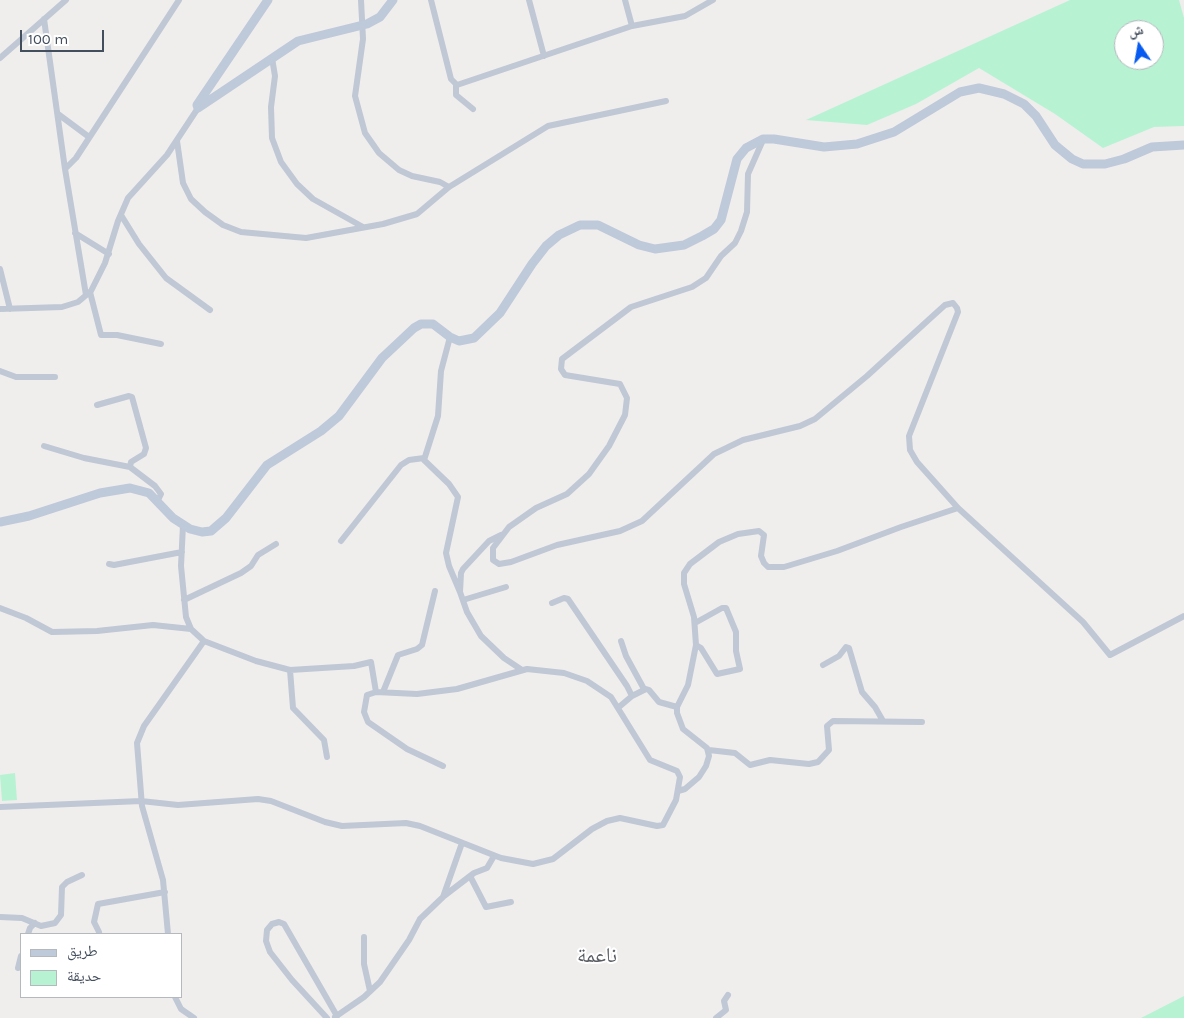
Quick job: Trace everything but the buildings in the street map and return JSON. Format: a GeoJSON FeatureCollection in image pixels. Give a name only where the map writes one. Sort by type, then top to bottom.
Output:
{"type":"FeatureCollection","features":[{"type":"Feature","properties":{"kind":"street"},"geometry":{"type":"LineString","coordinates":[[0,58],[66,0]]}},
{"type":"Feature","properties":{"kind":"street"},"geometry":{"type":"LineString","coordinates":[[65,169],[76,158],[178,0]]}},
{"type":"Feature","properties":{"kind":"street"},"geometry":{"type":"LineString","coordinates":[[0,309],[62,307],[75,303],[95,288],[109,254],[121,215],[132,194],[158,166],[177,141],[198,108],[201,99],[268,0]]}},
{"type":"Feature","properties":{"kind":"street"},"geometry":{"type":"LineString","coordinates":[[362,0],[363,45],[355,96],[365,133],[379,154],[399,170],[412,176],[440,182],[449,187]]}},
{"type":"Feature","properties":{"kind":"street"},"geometry":{"type":"LineString","coordinates":[[198,108],[202,108],[302,39],[363,26],[380,17],[393,0]]}},
{"type":"Feature","properties":{"kind":"street"},"geometry":{"type":"LineString","coordinates":[[432,0],[450,74],[456,85],[456,95],[474,109]]}},
{"type":"Feature","properties":{"kind":"street"},"geometry":{"type":"LineString","coordinates":[[529,0],[544,56]]}},
{"type":"Feature","properties":{"kind":"street"},"geometry":{"type":"LineString","coordinates":[[626,0],[632,26]]}},
{"type":"Feature","properties":{"kind":"street"},"geometry":{"type":"LineString","coordinates":[[456,85],[632,26],[685,16],[713,0]]}},
{"type":"Feature","properties":{"kind":"street"},"geometry":{"type":"LineString","coordinates":[[44,19],[75,233],[88,294],[101,335],[117,334],[161,344]]}},
{"type":"Feature","properties":{"kind":"street"},"geometry":{"type":"LineString","coordinates":[[272,58],[275,76],[271,107],[272,138],[281,162],[297,184],[313,199],[363,227]]}},
{"type":"Feature","properties":{"kind":"street"},"geometry":{"type":"LineString","coordinates":[[0,522],[29,516],[84,497],[116,489],[140,490],[149,493],[158,500],[170,515],[183,525],[206,533],[219,525],[267,465],[329,426],[339,416],[382,358],[414,328],[422,324],[433,324],[450,337],[467,340],[481,333],[500,313],[546,246],[576,227],[598,225],[639,245],[660,249],[684,245],[709,232],[718,225],[724,214],[737,158],[746,148],[763,139],[774,138],[824,148],[857,144],[894,132],[960,92],[979,88],[1004,94],[1024,104],[1036,116],[1055,145],[1072,159],[1083,164],[1105,164],[1152,147],[1184,145]]}},
{"type":"Feature","properties":{"kind":"street"},"geometry":{"type":"LineString","coordinates":[[177,141],[182,180],[190,196],[207,214],[232,229],[254,234],[306,238],[417,214],[449,187],[548,126],[666,101]]}},
{"type":"Feature","properties":{"kind":"street"},"geometry":{"type":"LineString","coordinates":[[58,114],[89,137]]}},
{"type":"Feature","properties":{"kind":"street"},"geometry":{"type":"LineString","coordinates":[[460,592],[463,569],[489,541],[501,535],[529,512],[562,497],[578,485],[609,446],[626,410],[626,395],[620,384],[565,375],[561,369],[562,359],[631,307],[692,287],[708,276],[721,256],[736,241],[741,231],[747,212],[748,174],[763,139]]}},
{"type":"Feature","properties":{"kind":"street"},"geometry":{"type":"LineString","coordinates":[[121,215],[162,274],[174,285],[210,310]]}},
{"type":"Feature","properties":{"kind":"street"},"geometry":{"type":"LineString","coordinates":[[75,233],[109,254]]}},
{"type":"Feature","properties":{"kind":"street"},"geometry":{"type":"LineString","coordinates":[[0,269],[10,310]]}},
{"type":"Feature","properties":{"kind":"street"},"geometry":{"type":"LineString","coordinates":[[501,535],[493,548],[492,554],[496,563],[505,564],[557,545],[620,531],[642,521],[714,454],[744,440],[800,426],[815,419],[950,303],[955,304],[958,312],[914,422],[909,443],[917,462],[958,508],[1083,622],[1110,655],[1184,616]]}},
{"type":"Feature","properties":{"kind":"street"},"geometry":{"type":"LineString","coordinates":[[450,337],[441,371],[438,416],[424,458],[425,464],[446,481],[458,497],[446,553],[449,566],[463,600],[481,636],[504,658],[522,670]]}},
{"type":"Feature","properties":{"kind":"street"},"geometry":{"type":"LineString","coordinates":[[0,371],[16,377],[55,377]]}},
{"type":"Feature","properties":{"kind":"street"},"geometry":{"type":"LineString","coordinates":[[97,404],[129,396],[132,398],[146,448],[144,454],[131,462],[130,467]]}},
{"type":"Feature","properties":{"kind":"street"},"geometry":{"type":"LineString","coordinates":[[44,446],[84,458],[130,467],[155,486],[161,494],[158,500]]}},
{"type":"Feature","properties":{"kind":"street"},"geometry":{"type":"LineString","coordinates":[[341,541],[401,466],[409,460],[424,458]]}},
{"type":"Feature","properties":{"kind":"street"},"geometry":{"type":"LineString","coordinates":[[922,722],[857,722],[839,720],[828,723],[829,750],[818,762],[809,764],[770,760],[750,765],[735,753],[709,750],[684,729],[679,722],[677,707],[688,685],[696,646],[695,623],[684,584],[684,572],[695,559],[719,542],[738,534],[762,532],[764,535],[761,556],[764,563],[768,567],[784,566],[837,551],[901,526],[958,508]]}},
{"type":"Feature","properties":{"kind":"street"},"geometry":{"type":"LineString","coordinates":[[183,525],[184,600],[188,622],[204,641],[256,661],[290,670],[354,666],[371,662],[380,692]]}},
{"type":"Feature","properties":{"kind":"street"},"geometry":{"type":"LineString","coordinates":[[184,600],[241,573],[251,566],[258,555],[276,544]]}},
{"type":"Feature","properties":{"kind":"street"},"geometry":{"type":"LineString","coordinates":[[109,564],[114,566],[182,552]]}},
{"type":"Feature","properties":{"kind":"street"},"geometry":{"type":"LineString","coordinates":[[463,600],[506,587]]}},
{"type":"Feature","properties":{"kind":"street"},"geometry":{"type":"LineString","coordinates":[[380,692],[398,655],[404,651],[417,649],[422,645],[435,591]]}},
{"type":"Feature","properties":{"kind":"street"},"geometry":{"type":"LineString","coordinates":[[552,603],[564,598],[568,599],[632,696]]}},
{"type":"Feature","properties":{"kind":"street"},"geometry":{"type":"LineString","coordinates":[[0,608],[55,632],[153,625],[192,629]]}},
{"type":"Feature","properties":{"kind":"street"},"geometry":{"type":"LineString","coordinates":[[695,623],[722,608],[726,608],[736,632],[736,651],[740,669],[717,674],[701,648],[696,646]]}},
{"type":"Feature","properties":{"kind":"street"},"geometry":{"type":"LineString","coordinates":[[168,933],[165,892],[157,853],[143,813],[141,801],[138,739],[148,720],[204,641]]}},
{"type":"Feature","properties":{"kind":"street"},"geometry":{"type":"LineString","coordinates":[[621,641],[626,656],[644,689],[649,690],[659,702],[677,707]]}},
{"type":"Feature","properties":{"kind":"street"},"geometry":{"type":"LineString","coordinates":[[823,665],[839,656],[846,647],[849,648],[862,692],[875,707],[883,721]]}},
{"type":"Feature","properties":{"kind":"street"},"geometry":{"type":"LineString","coordinates":[[0,807],[141,801],[178,805],[252,799],[264,800],[335,825],[350,827],[411,824],[494,856],[517,862],[544,863],[553,859],[592,829],[607,821],[620,818],[657,826],[663,825],[674,806],[678,791],[679,774],[650,760],[619,707],[607,694],[575,677],[540,669],[522,670],[457,690],[417,694],[371,692],[365,699],[364,712],[368,722],[407,750],[443,766]]}},
{"type":"Feature","properties":{"kind":"street"},"geometry":{"type":"LineString","coordinates":[[290,670],[294,708],[324,740],[327,757]]}},
{"type":"Feature","properties":{"kind":"street"},"geometry":{"type":"LineString","coordinates":[[619,707],[644,689]]}},
{"type":"Feature","properties":{"kind":"street"},"geometry":{"type":"LineString","coordinates":[[678,791],[686,788],[703,772],[708,760],[709,750]]}},
{"type":"Feature","properties":{"kind":"street"},"geometry":{"type":"LineString","coordinates":[[443,897],[462,843]]}},
{"type":"Feature","properties":{"kind":"street"},"geometry":{"type":"LineString","coordinates":[[328,1018],[292,980],[270,952],[266,941],[267,930],[272,924],[284,924],[336,1017],[370,991],[409,940],[420,919],[443,897],[470,876],[487,868],[494,856]]}},
{"type":"Feature","properties":{"kind":"street"},"geometry":{"type":"LineString","coordinates":[[0,917],[22,918],[35,923],[49,925],[59,920],[62,887],[67,882],[82,875]]}},
{"type":"Feature","properties":{"kind":"street"},"geometry":{"type":"LineString","coordinates":[[470,876],[486,907],[511,902]]}},
{"type":"Feature","properties":{"kind":"street"},"geometry":{"type":"LineString","coordinates":[[99,932],[94,922],[98,904],[165,892]]}},
{"type":"Feature","properties":{"kind":"street"},"geometry":{"type":"LineString","coordinates":[[28,933],[35,923]]}},
{"type":"Feature","properties":{"kind":"street"},"geometry":{"type":"LineString","coordinates":[[364,937],[364,964],[370,991]]}},
{"type":"Feature","properties":{"kind":"street"},"geometry":{"type":"LineString","coordinates":[[18,968],[20,960]]}},
{"type":"Feature","properties":{"kind":"street"},"geometry":{"type":"LineString","coordinates":[[716,1018],[726,1010],[724,1001],[728,995]]}},
{"type":"Feature","properties":{"kind":"street"},"geometry":{"type":"LineString","coordinates":[[176,998],[182,1009],[194,1018]]}},
{"type":"Feature","properties":{"kind":"green space"},"geometry":{"type":"Polygon","coordinates":[[[1070,0],[1179,0],[1184,18],[1184,126],[1154,127],[1103,148],[1055,114],[979,68],[916,104],[867,125],[806,120],[1070,0]]]}},
{"type":"Feature","properties":{"kind":"green space"},"geometry":{"type":"Polygon","coordinates":[[[15,773],[17,800],[2,801],[0,775],[15,773]]]}},
{"type":"Feature","properties":{"kind":"green space"},"geometry":{"type":"Polygon","coordinates":[[[1184,996],[1184,1018],[1141,1018],[1184,996]]]}},
{"type":"Feature","properties":{"kind":"district","name":"ناعمة"},"geometry":{"type":"Point","coordinates":[597,956]}}]}
